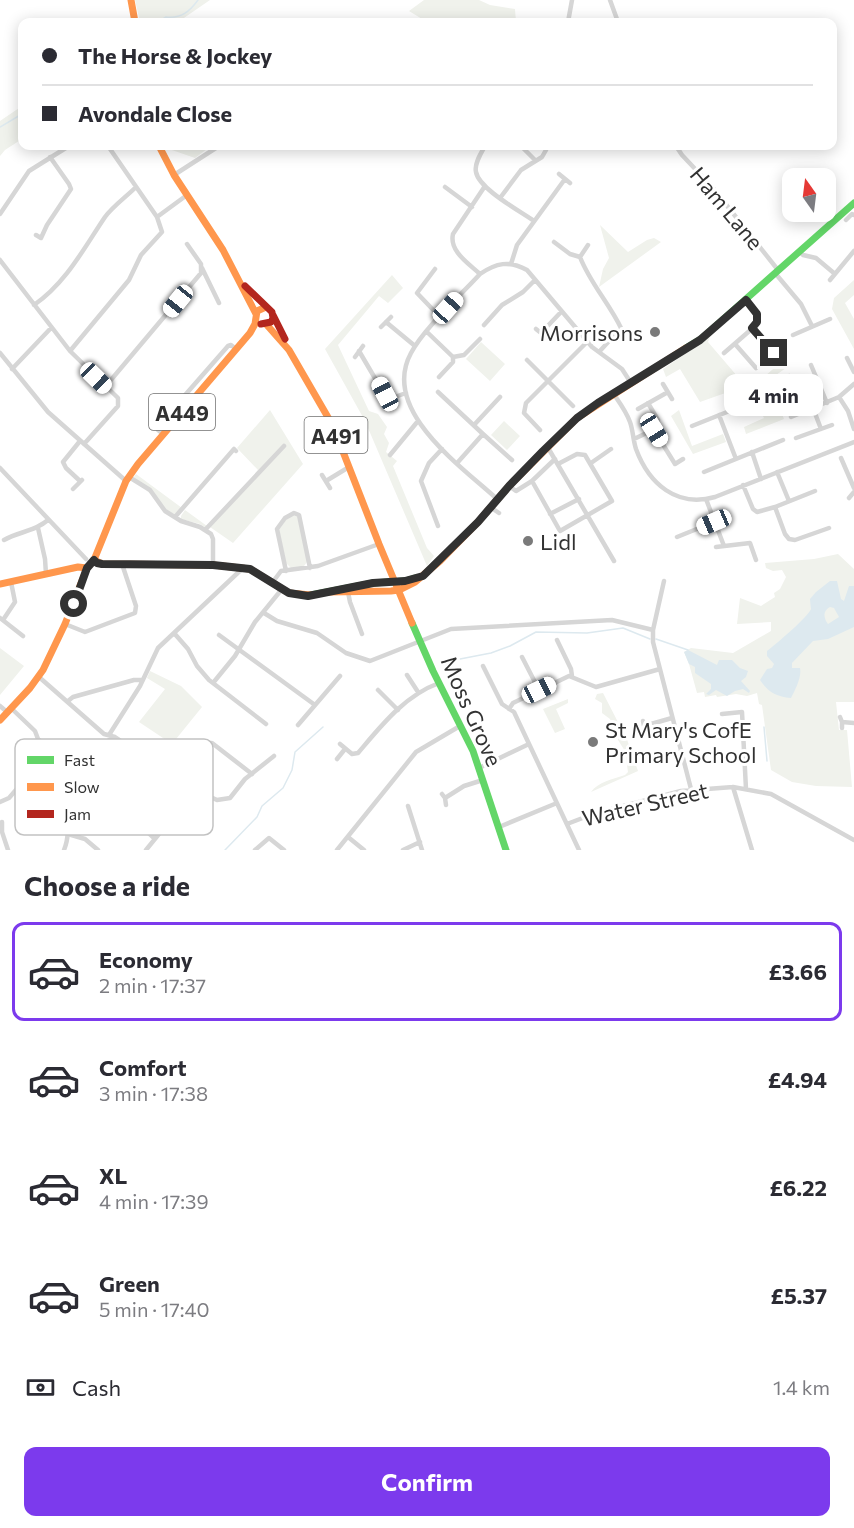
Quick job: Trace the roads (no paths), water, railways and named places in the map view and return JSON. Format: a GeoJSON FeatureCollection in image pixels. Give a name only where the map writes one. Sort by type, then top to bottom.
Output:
{"type":"FeatureCollection","features":[{"type":"Feature","properties":{"kind":"main road"},"geometry":{"type":"LineString","coordinates":[[131,0],[134,18]]}},
{"type":"Feature","properties":{"kind":"main road"},"geometry":{"type":"LineString","coordinates":[[161,150],[174,176],[224,250],[259,323],[266,325],[271,322],[273,315],[238,279]]}},
{"type":"Feature","properties":{"kind":"main road"},"geometry":{"type":"LineString","coordinates":[[328,592],[399,590],[415,582],[458,542],[547,446],[577,418],[613,393],[700,340],[854,202]]}},
{"type":"Feature","properties":{"kind":"main road"},"geometry":{"type":"LineString","coordinates":[[256,316],[260,308],[266,307]]}},
{"type":"Feature","properties":{"kind":"main road","name":"A491"},"geometry":{"type":"LineString","coordinates":[[273,315],[322,406],[350,467],[399,590]]}},
{"type":"Feature","properties":{"kind":"main road","name":"A449"},"geometry":{"type":"LineString","coordinates":[[0,720],[39,677],[51,655],[87,568],[85,558],[128,479],[254,327],[256,316]]}},
{"type":"Feature","properties":{"kind":"main road","name":"A449"},"geometry":{"type":"LineString","coordinates":[[238,347],[266,325]]}},
{"type":"Feature","properties":{"kind":"main road","name":"A491"},"geometry":{"type":"LineString","coordinates":[[266,325],[290,350]]}},
{"type":"Feature","properties":{"kind":"main road"},"geometry":{"type":"LineString","coordinates":[[85,558],[98,563],[244,567],[289,593],[308,596],[423,576]]}},
{"type":"Feature","properties":{"kind":"main road"},"geometry":{"type":"LineString","coordinates":[[378,582],[386,576],[388,566]]}},
{"type":"Feature","properties":{"kind":"main road"},"geometry":{"type":"LineString","coordinates":[[0,584],[78,567],[87,568]]}},
{"type":"Feature","properties":{"kind":"main road"},"geometry":{"type":"LineString","coordinates":[[405,604],[407,593],[415,582]]}},
{"type":"Feature","properties":{"kind":"main road","name":"Moss Grove"},"geometry":{"type":"LineString","coordinates":[[399,590],[479,768],[506,850]]}},
{"type":"Feature","properties":{"kind":"street"},"geometry":{"type":"LineString","coordinates":[[610,0],[617,18]]}},
{"type":"Feature","properties":{"kind":"street"},"geometry":{"type":"LineString","coordinates":[[569,18],[572,1],[579,4]]}},
{"type":"Feature","properties":{"kind":"street"},"geometry":{"type":"LineString","coordinates":[[0,214],[29,171],[62,150]]}},
{"type":"Feature","properties":{"kind":"street"},"geometry":{"type":"LineString","coordinates":[[70,351],[129,280],[141,255],[160,236],[162,229],[157,217],[111,150]]}},
{"type":"Feature","properties":{"kind":"street"},"geometry":{"type":"LineString","coordinates":[[174,176],[213,150]]}},
{"type":"Feature","properties":{"kind":"street"},"geometry":{"type":"LineString","coordinates":[[483,150],[475,171],[478,178],[500,198],[534,221]]}},
{"type":"Feature","properties":{"kind":"street"},"geometry":{"type":"LineString","coordinates":[[525,150],[535,160]]}},
{"type":"Feature","properties":{"kind":"street"},"geometry":{"type":"LineString","coordinates":[[500,198],[521,170],[542,157],[546,150]]}},
{"type":"Feature","properties":{"kind":"street","name":"Ham Lane"},"geometry":{"type":"LineString","coordinates":[[679,150],[719,196],[777,272],[801,304],[812,326]]}},
{"type":"Feature","properties":{"kind":"street"},"geometry":{"type":"LineString","coordinates":[[36,235],[41,238],[71,189],[50,157]]}},
{"type":"Feature","properties":{"kind":"street"},"geometry":{"type":"LineString","coordinates":[[542,157],[548,160]]}},
{"type":"Feature","properties":{"kind":"street"},"geometry":{"type":"LineString","coordinates":[[559,174],[570,183]]}},
{"type":"Feature","properties":{"kind":"street"},"geometry":{"type":"LineString","coordinates":[[511,264],[517,245],[565,179]]}},
{"type":"Feature","properties":{"kind":"street"},"geometry":{"type":"LineString","coordinates":[[480,274],[454,249],[452,243],[453,234],[485,186]]}},
{"type":"Feature","properties":{"kind":"street"},"geometry":{"type":"LineString","coordinates":[[34,305],[45,298],[84,252],[106,216],[136,188]]}},
{"type":"Feature","properties":{"kind":"street"},"geometry":{"type":"LineString","coordinates":[[446,196],[447,189],[472,207]]}},
{"type":"Feature","properties":{"kind":"street"},"geometry":{"type":"LineString","coordinates":[[157,217],[187,195]]}},
{"type":"Feature","properties":{"kind":"street"},"geometry":{"type":"LineString","coordinates":[[846,220],[852,214],[854,215]]}},
{"type":"Feature","properties":{"kind":"street"},"geometry":{"type":"LineString","coordinates":[[554,242],[570,254],[580,257],[621,328],[599,352]]}},
{"type":"Feature","properties":{"kind":"street"},"geometry":{"type":"LineString","coordinates":[[187,244],[219,303]]}},
{"type":"Feature","properties":{"kind":"street"},"geometry":{"type":"LineString","coordinates":[[580,257],[588,246]]}},
{"type":"Feature","properties":{"kind":"street"},"geometry":{"type":"LineString","coordinates":[[799,251],[803,255],[816,258],[835,274]]}},
{"type":"Feature","properties":{"kind":"street"},"geometry":{"type":"LineString","coordinates":[[830,280],[854,251]]}},
{"type":"Feature","properties":{"kind":"street"},"geometry":{"type":"LineString","coordinates":[[0,260],[70,351],[118,398],[119,403],[63,462],[66,468],[81,481],[73,489]]}},
{"type":"Feature","properties":{"kind":"street"},"geometry":{"type":"LineString","coordinates":[[497,499],[442,449],[418,421],[406,393],[406,370],[415,346],[480,274],[497,264],[511,264],[527,270],[587,342],[622,369],[631,383]]}},
{"type":"Feature","properties":{"kind":"street"},"geometry":{"type":"LineString","coordinates":[[105,387],[187,290],[202,268]]}},
{"type":"Feature","properties":{"kind":"street"},"geometry":{"type":"LineString","coordinates":[[410,295],[417,293],[435,269]]}},
{"type":"Feature","properties":{"kind":"street"},"geometry":{"type":"LineString","coordinates":[[424,270],[430,275]]}},
{"type":"Feature","properties":{"kind":"street"},"geometry":{"type":"LineString","coordinates":[[484,325],[502,305],[523,292],[535,280]]}},
{"type":"Feature","properties":{"kind":"street"},"geometry":{"type":"LineString","coordinates":[[417,293],[440,316]]}},
{"type":"Feature","properties":{"kind":"street"},"geometry":{"type":"LineString","coordinates":[[724,353],[757,322],[757,314],[746,300]]}},
{"type":"Feature","properties":{"kind":"street"},"geometry":{"type":"LineString","coordinates":[[536,329],[541,333],[561,312]]}},
{"type":"Feature","properties":{"kind":"street"},"geometry":{"type":"LineString","coordinates":[[381,327],[391,317]]}},
{"type":"Feature","properties":{"kind":"street"},"geometry":{"type":"LineString","coordinates":[[793,335],[830,319]]}},
{"type":"Feature","properties":{"kind":"street"},"geometry":{"type":"LineString","coordinates":[[386,322],[415,346]]}},
{"type":"Feature","properties":{"kind":"street"},"geometry":{"type":"LineString","coordinates":[[12,369],[51,328]]}},
{"type":"Feature","properties":{"kind":"street"},"geometry":{"type":"LineString","coordinates":[[752,328],[785,366]]}},
{"type":"Feature","properties":{"kind":"street"},"geometry":{"type":"LineString","coordinates":[[427,332],[453,357]]}},
{"type":"Feature","properties":{"kind":"street"},"geometry":{"type":"LineString","coordinates":[[453,357],[464,355],[480,339]]}},
{"type":"Feature","properties":{"kind":"street"},"geometry":{"type":"LineString","coordinates":[[540,430],[524,413],[524,406],[587,342]]}},
{"type":"Feature","properties":{"kind":"street"},"geometry":{"type":"LineString","coordinates":[[735,344],[756,368]]}},
{"type":"Feature","properties":{"kind":"street"},"geometry":{"type":"LineString","coordinates":[[354,357],[361,348],[386,397],[392,398],[406,393]]}},
{"type":"Feature","properties":{"kind":"street"},"geometry":{"type":"LineString","coordinates":[[0,353],[48,412],[82,442],[128,479],[150,490],[163,509],[205,530],[213,539],[213,565]]}},
{"type":"Feature","properties":{"kind":"street"},"geometry":{"type":"LineString","coordinates":[[438,377],[453,362],[453,357]]}},
{"type":"Feature","properties":{"kind":"street"},"geometry":{"type":"LineString","coordinates":[[847,358],[854,372]]}},
{"type":"Feature","properties":{"kind":"street"},"geometry":{"type":"LineString","coordinates":[[527,360],[573,406]]}},
{"type":"Feature","properties":{"kind":"street"},"geometry":{"type":"LineString","coordinates":[[810,365],[815,370],[826,403]]}},
{"type":"Feature","properties":{"kind":"street"},"geometry":{"type":"LineString","coordinates":[[789,376],[804,412]]}},
{"type":"Feature","properties":{"kind":"street"},"geometry":{"type":"LineString","coordinates":[[663,384],[672,399]]}},
{"type":"Feature","properties":{"kind":"street"},"geometry":{"type":"LineString","coordinates":[[791,417],[839,397],[854,384]]}},
{"type":"Feature","properties":{"kind":"street"},"geometry":{"type":"LineString","coordinates":[[438,392],[512,460]]}},
{"type":"Feature","properties":{"kind":"street"},"geometry":{"type":"LineString","coordinates":[[638,410],[668,392]]}},
{"type":"Feature","properties":{"kind":"street"},"geometry":{"type":"LineString","coordinates":[[613,393],[627,414],[637,451],[654,481],[660,487],[688,499],[706,499],[854,442]]}},
{"type":"Feature","properties":{"kind":"street"},"geometry":{"type":"LineString","coordinates":[[692,426],[752,402],[750,397]]}},
{"type":"Feature","properties":{"kind":"street"},"geometry":{"type":"LineString","coordinates":[[839,397],[848,411],[854,429]]}},
{"type":"Feature","properties":{"kind":"street"},"geometry":{"type":"LineString","coordinates":[[439,403],[443,398]]}},
{"type":"Feature","properties":{"kind":"street"},"geometry":{"type":"LineString","coordinates":[[474,425],[499,401]]}},
{"type":"Feature","properties":{"kind":"street"},"geometry":{"type":"LineString","coordinates":[[634,439],[658,426],[658,420],[648,404]]}},
{"type":"Feature","properties":{"kind":"street"},"geometry":{"type":"LineString","coordinates":[[813,408],[821,429]]}},
{"type":"Feature","properties":{"kind":"street"},"geometry":{"type":"LineString","coordinates":[[720,415],[736,459]]}},
{"type":"Feature","properties":{"kind":"street"},"geometry":{"type":"LineString","coordinates":[[535,424],[540,419]]}},
{"type":"Feature","properties":{"kind":"street"},"geometry":{"type":"LineString","coordinates":[[390,455],[418,421]]}},
{"type":"Feature","properties":{"kind":"street"},"geometry":{"type":"LineString","coordinates":[[796,438],[831,425]]}},
{"type":"Feature","properties":{"kind":"street"},"geometry":{"type":"LineString","coordinates":[[654,430],[675,464],[683,459]]}},
{"type":"Feature","properties":{"kind":"street"},"geometry":{"type":"LineString","coordinates":[[458,462],[483,434]]}},
{"type":"Feature","properties":{"kind":"street"},"geometry":{"type":"LineString","coordinates":[[704,472],[783,440]]}},
{"type":"Feature","properties":{"kind":"street"},"geometry":{"type":"LineString","coordinates":[[205,530],[284,446]]}},
{"type":"Feature","properties":{"kind":"street"},"geometry":{"type":"LineString","coordinates":[[547,446],[614,561]]}},
{"type":"Feature","properties":{"kind":"street"},"geometry":{"type":"LineString","coordinates":[[175,517],[234,449]]}},
{"type":"Feature","properties":{"kind":"street"},"geometry":{"type":"LineString","coordinates":[[438,526],[421,481],[429,463],[442,449]]}},
{"type":"Feature","properties":{"kind":"street"},"geometry":{"type":"LineString","coordinates":[[506,454],[511,449]]}},
{"type":"Feature","properties":{"kind":"street"},"geometry":{"type":"LineString","coordinates":[[591,463],[611,449]]}},
{"type":"Feature","properties":{"kind":"street"},"geometry":{"type":"LineString","coordinates":[[752,452],[761,479]]}},
{"type":"Feature","properties":{"kind":"street"},"geometry":{"type":"LineString","coordinates":[[509,486],[516,491],[556,461],[579,453],[585,455],[591,463],[612,501],[560,531],[531,481]]}},
{"type":"Feature","properties":{"kind":"street"},"geometry":{"type":"LineString","coordinates":[[841,458],[854,490],[849,498]]}},
{"type":"Feature","properties":{"kind":"street"},"geometry":{"type":"LineString","coordinates":[[326,481],[350,467]]}},
{"type":"Feature","properties":{"kind":"street"},"geometry":{"type":"LineString","coordinates":[[0,468],[85,558]]}},
{"type":"Feature","properties":{"kind":"street"},"geometry":{"type":"LineString","coordinates":[[777,472],[789,501]]}},
{"type":"Feature","properties":{"kind":"street"},"geometry":{"type":"LineString","coordinates":[[322,475],[330,488]]}},
{"type":"Feature","properties":{"kind":"street"},"geometry":{"type":"LineString","coordinates":[[743,485],[754,510],[759,512],[815,491]]}},
{"type":"Feature","properties":{"kind":"street"},"geometry":{"type":"LineString","coordinates":[[550,514],[579,499]]}},
{"type":"Feature","properties":{"kind":"street"},"geometry":{"type":"LineString","coordinates":[[706,499],[724,546]]}},
{"type":"Feature","properties":{"kind":"street"},"geometry":{"type":"LineString","coordinates":[[490,507],[499,513]]}},
{"type":"Feature","properties":{"kind":"street"},"geometry":{"type":"LineString","coordinates":[[775,507],[789,539],[795,540],[829,528]]}},
{"type":"Feature","properties":{"kind":"street"},"geometry":{"type":"LineString","coordinates":[[286,571],[277,529],[285,518],[294,513],[299,515],[310,568]]}},
{"type":"Feature","properties":{"kind":"street"},"geometry":{"type":"LineString","coordinates":[[4,540],[15,534],[38,528],[48,520]]}},
{"type":"Feature","properties":{"kind":"street"},"geometry":{"type":"LineString","coordinates":[[677,537],[714,522]]}},
{"type":"Feature","properties":{"kind":"street"},"geometry":{"type":"LineString","coordinates":[[38,528],[46,574]]}},
{"type":"Feature","properties":{"kind":"street"},"geometry":{"type":"LineString","coordinates":[[716,547],[750,543],[756,560]]}},
{"type":"Feature","properties":{"kind":"street"},"geometry":{"type":"LineString","coordinates":[[272,583],[278,574],[286,571],[310,568],[379,544]]}},
{"type":"Feature","properties":{"kind":"street"},"geometry":{"type":"LineString","coordinates":[[65,624],[85,632],[135,614],[136,606],[122,564]]}},
{"type":"Feature","properties":{"kind":"street"},"geometry":{"type":"LineString","coordinates":[[108,739],[143,680],[158,648],[244,567]]}},
{"type":"Feature","properties":{"kind":"street"},"geometry":{"type":"LineString","coordinates":[[664,581],[653,630],[653,642],[691,789]]}},
{"type":"Feature","properties":{"kind":"street"},"geometry":{"type":"LineString","coordinates":[[11,582],[15,602],[1,619],[23,636]]}},
{"type":"Feature","properties":{"kind":"street"},"geometry":{"type":"LineString","coordinates":[[213,683],[282,589]]}},
{"type":"Feature","properties":{"kind":"street"},"geometry":{"type":"LineString","coordinates":[[348,592],[361,631],[354,631]]}},
{"type":"Feature","properties":{"kind":"street"},"geometry":{"type":"LineString","coordinates":[[264,613],[277,621],[317,633],[346,653],[370,660],[448,630],[463,628],[612,620],[653,630]]}},
{"type":"Feature","properties":{"kind":"street"},"geometry":{"type":"LineString","coordinates":[[174,633],[188,649],[202,673],[266,724]]}},
{"type":"Feature","properties":{"kind":"street"},"geometry":{"type":"LineString","coordinates":[[219,635],[315,705]]}},
{"type":"Feature","properties":{"kind":"street"},"geometry":{"type":"LineString","coordinates":[[557,640],[572,676]]}},
{"type":"Feature","properties":{"kind":"street"},"geometry":{"type":"LineString","coordinates":[[560,646],[566,643]]}},
{"type":"Feature","properties":{"kind":"street"},"geometry":{"type":"LineString","coordinates":[[522,657],[539,690]]}},
{"type":"Feature","properties":{"kind":"street"},"geometry":{"type":"LineString","coordinates":[[483,666],[502,704],[514,712],[579,850]]}},
{"type":"Feature","properties":{"kind":"street"},"geometry":{"type":"LineString","coordinates":[[509,709],[513,703],[572,676],[596,687],[660,669]]}},
{"type":"Feature","properties":{"kind":"street"},"geometry":{"type":"LineString","coordinates":[[407,675],[418,692]]}},
{"type":"Feature","properties":{"kind":"street"},"geometry":{"type":"LineString","coordinates":[[298,725],[340,676]]}},
{"type":"Feature","properties":{"kind":"street"},"geometry":{"type":"LineString","coordinates":[[39,677],[100,730],[115,739]]}},
{"type":"Feature","properties":{"kind":"street"},"geometry":{"type":"LineString","coordinates":[[68,701],[136,679],[143,680]]}},
{"type":"Feature","properties":{"kind":"street"},"geometry":{"type":"LineString","coordinates":[[340,744],[352,754],[358,753],[379,727],[418,692],[439,683]]}},
{"type":"Feature","properties":{"kind":"street"},"geometry":{"type":"LineString","coordinates":[[378,690],[398,710]]}},
{"type":"Feature","properties":{"kind":"street"},"geometry":{"type":"LineString","coordinates":[[0,706],[9,710],[35,731],[38,739]]}},
{"type":"Feature","properties":{"kind":"street"},"geometry":{"type":"LineString","coordinates":[[722,714],[742,712],[746,789]]}},
{"type":"Feature","properties":{"kind":"street"},"geometry":{"type":"LineString","coordinates":[[642,721],[644,726],[672,718]]}},
{"type":"Feature","properties":{"kind":"street"},"geometry":{"type":"LineString","coordinates":[[841,722],[854,723]]}},
{"type":"Feature","properties":{"kind":"street"},"geometry":{"type":"LineString","coordinates":[[650,725],[652,731]]}},
{"type":"Feature","properties":{"kind":"street"},"geometry":{"type":"LineString","coordinates":[[337,850],[416,752],[460,726]]}},
{"type":"Feature","properties":{"kind":"street"},"geometry":{"type":"LineString","coordinates":[[213,744],[252,774]]}},
{"type":"Feature","properties":{"kind":"street"},"geometry":{"type":"LineString","coordinates":[[479,768],[529,744]]}},
{"type":"Feature","properties":{"kind":"street"},"geometry":{"type":"LineString","coordinates":[[337,759],[345,749]]}},
{"type":"Feature","properties":{"kind":"street"},"geometry":{"type":"LineString","coordinates":[[213,798],[226,800],[252,774],[275,756]]}},
{"type":"Feature","properties":{"kind":"street"},"geometry":{"type":"LineString","coordinates":[[446,805],[443,796],[483,780]]}},
{"type":"Feature","properties":{"kind":"street"},"geometry":{"type":"LineString","coordinates":[[733,787],[752,850]]}},
{"type":"Feature","properties":{"kind":"street","name":"Water Street"},"geometry":{"type":"LineString","coordinates":[[567,824],[593,814],[691,789],[733,787],[771,794],[854,840]]}},
{"type":"Feature","properties":{"kind":"street"},"geometry":{"type":"LineString","coordinates":[[0,802],[9,798],[15,791]]}},
{"type":"Feature","properties":{"kind":"street"},"geometry":{"type":"LineString","coordinates":[[498,827],[557,803]]}},
{"type":"Feature","properties":{"kind":"street"},"geometry":{"type":"LineString","coordinates":[[408,806],[422,850]]}},
{"type":"Feature","properties":{"kind":"street"},"geometry":{"type":"LineString","coordinates":[[2,822],[1,829],[8,850]]}},
{"type":"Feature","properties":{"kind":"street"},"geometry":{"type":"LineString","coordinates":[[64,850],[68,835]]}},
{"type":"Feature","properties":{"kind":"street"},"geometry":{"type":"LineString","coordinates":[[78,835],[98,850]]}},
{"type":"Feature","properties":{"kind":"street"},"geometry":{"type":"LineString","coordinates":[[151,835],[154,838]]}},
{"type":"Feature","properties":{"kind":"street"},"geometry":{"type":"LineString","coordinates":[[146,850],[157,835]]}},
{"type":"Feature","properties":{"kind":"street"},"geometry":{"type":"LineString","coordinates":[[348,837],[364,850]]}},
{"type":"Feature","properties":{"kind":"street"},"geometry":{"type":"LineString","coordinates":[[255,850],[269,838],[284,850]]}},
{"type":"Feature","properties":{"kind":"street"},"geometry":{"type":"LineString","coordinates":[[92,844],[97,839]]}},
{"type":"Feature","properties":{"kind":"street"},"geometry":{"type":"LineString","coordinates":[[403,850],[420,842]]}},
{"type":"Feature","properties":{"kind":"waterway"},"geometry":{"type":"LineString","coordinates":[[164,18],[185,13],[198,0]]}},
{"type":"Feature","properties":{"kind":"waterway"},"geometry":{"type":"LineString","coordinates":[[0,127],[18,116]]}},
{"type":"Feature","properties":{"kind":"waterway"},"geometry":{"type":"LineString","coordinates":[[460,659],[491,653],[536,632],[587,633],[623,628],[650,639]]}},
{"type":"Feature","properties":{"kind":"waterway"},"geometry":{"type":"LineString","coordinates":[[656,639],[688,650]]}},
{"type":"Feature","properties":{"kind":"waterway"},"geometry":{"type":"LineString","coordinates":[[225,850],[257,817],[262,806],[283,788],[292,770],[295,752],[323,727]]}},
{"type":"Feature","properties":{"kind":"waterway"},"geometry":{"type":"LineString","coordinates":[[764,727],[767,761]]}},
{"type":"Feature","properties":{"kind":"place","name":"Morrisons"},"geometry":{"type":"Point","coordinates":[655,332]}},
{"type":"Feature","properties":{"kind":"place","name":"Lidl"},"geometry":{"type":"Point","coordinates":[528,541]}},
{"type":"Feature","properties":{"kind":"place","name":"St Mary's CofE Primary School"},"geometry":{"type":"Point","coordinates":[593,742]}}]}
